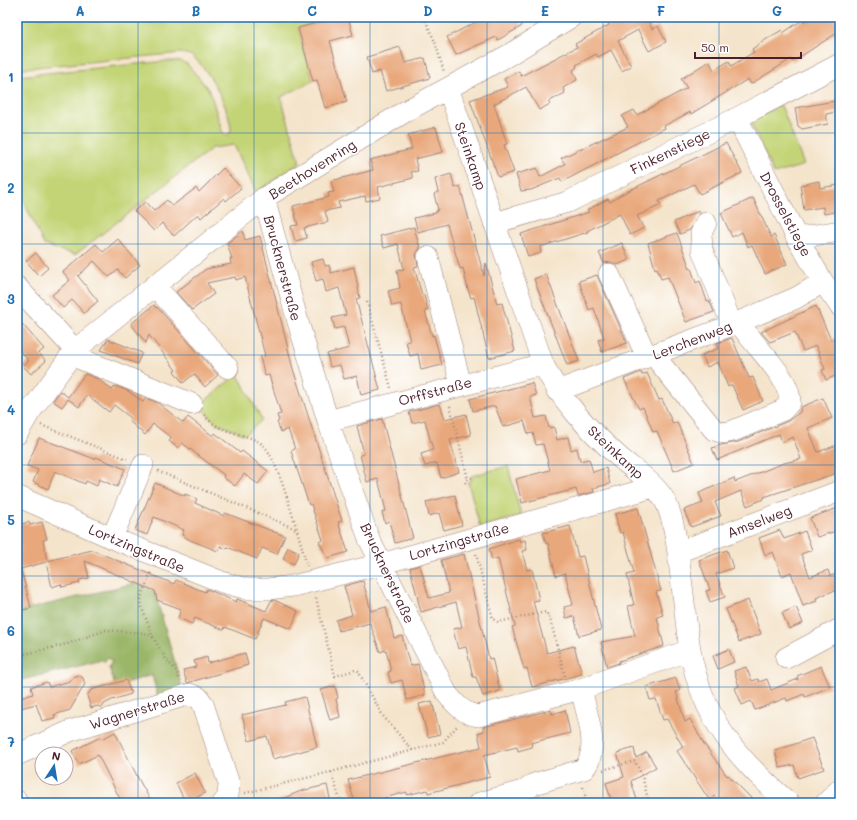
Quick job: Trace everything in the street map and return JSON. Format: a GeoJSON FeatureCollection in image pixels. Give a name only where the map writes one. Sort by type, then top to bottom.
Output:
{"type":"FeatureCollection","features":[{"type":"Feature","properties":{"kind":"street","name":"Beethovenring"},"geometry":{"type":"LineString","coordinates":[[22,418],[73,352],[264,198],[406,111],[507,56],[571,17]]}},
{"type":"Feature","properties":{"kind":"street","name":"Finkenstiege"},"geometry":{"type":"LineString","coordinates":[[494,223],[568,202],[737,118],[840,64]]}},
{"type":"Feature","properties":{"kind":"street","name":"Steinkamp"},"geometry":{"type":"LineString","coordinates":[[448,88],[543,364],[557,391],[595,435],[654,488],[665,502],[678,552],[690,650],[699,684],[714,720],[734,750],[788,803]]}},
{"type":"Feature","properties":{"kind":"street","name":"Drosselstiege"},"geometry":{"type":"LineString","coordinates":[[737,118],[797,238],[823,282],[840,306]]}},
{"type":"Feature","properties":{"kind":"street","name":"Brucknerstraße"},"geometry":{"type":"LineString","coordinates":[[264,198],[298,322],[328,421],[369,538],[447,694],[461,710],[467,714]]}},
{"type":"Feature","properties":{"kind":"street"},"geometry":{"type":"LineString","coordinates":[[609,274],[651,356],[660,363],[714,430],[724,433],[733,432],[783,410],[790,402],[788,389],[782,378],[736,323],[702,250],[701,233],[706,223]]}},
{"type":"Feature","properties":{"kind":"street"},"geometry":{"type":"LineString","coordinates":[[797,238],[840,231]]}},
{"type":"Feature","properties":{"kind":"street"},"geometry":{"type":"LineString","coordinates":[[428,257],[453,387]]}},
{"type":"Feature","properties":{"kind":"street","name":"Lerchenweg"},"geometry":{"type":"LineString","coordinates":[[557,391],[736,323],[796,298],[823,282]]}},
{"type":"Feature","properties":{"kind":"street"},"geometry":{"type":"LineString","coordinates":[[155,286],[228,368]]}},
{"type":"Feature","properties":{"kind":"street"},"geometry":{"type":"LineString","coordinates":[[17,287],[73,352],[192,404]]}},
{"type":"Feature","properties":{"kind":"street","name":"Orffstraße"},"geometry":{"type":"LineString","coordinates":[[328,421],[394,402],[543,364]]}},
{"type":"Feature","properties":{"kind":"street"},"geometry":{"type":"LineString","coordinates":[[112,538],[143,465]]}},
{"type":"Feature","properties":{"kind":"street","name":"Lortzingstraße"},"geometry":{"type":"LineString","coordinates":[[17,496],[157,557],[222,582],[247,589],[268,589],[312,582],[381,564],[471,537],[654,488]]}},
{"type":"Feature","properties":{"kind":"street","name":"Amselweg"},"geometry":{"type":"LineString","coordinates":[[678,552],[840,491]]}},
{"type":"Feature","properties":{"kind":"street"},"geometry":{"type":"LineString","coordinates":[[786,658],[840,629]]}},
{"type":"Feature","properties":{"kind":"street"},"geometry":{"type":"LineString","coordinates":[[467,714],[478,716],[575,690],[690,650]]}},
{"type":"Feature","properties":{"kind":"street"},"geometry":{"type":"LineString","coordinates":[[479,803],[526,790],[534,784],[584,769],[591,756],[592,744],[575,690]]}},
{"type":"Feature","properties":{"kind":"street","name":"Wagnerstraße"},"geometry":{"type":"LineString","coordinates":[[17,755],[70,731],[182,695],[190,694],[198,698],[203,704],[229,784],[226,800]]}},
{"type":"Feature","properties":{"kind":"street"},"geometry":{"type":"LineString","coordinates":[[826,803],[840,789]]}},
{"type":"Feature","properties":{"kind":"path"},"geometry":{"type":"LineString","coordinates":[[424,17],[435,42],[448,88]]}},
{"type":"Feature","properties":{"kind":"path"},"geometry":{"type":"LineString","coordinates":[[367,302],[394,402]]}},
{"type":"Feature","properties":{"kind":"path"},"geometry":{"type":"LineString","coordinates":[[453,387],[470,479],[465,483]]}},
{"type":"Feature","properties":{"kind":"path"},"geometry":{"type":"LineString","coordinates":[[192,404],[214,425],[263,445],[266,449],[273,461],[312,582],[335,676],[355,670],[358,671],[383,716],[414,751]]}},
{"type":"Feature","properties":{"kind":"path"},"geometry":{"type":"LineString","coordinates":[[22,418],[240,504],[296,530]]}},
{"type":"Feature","properties":{"kind":"path"},"geometry":{"type":"LineString","coordinates":[[471,537],[493,619],[498,622],[546,612],[550,619],[575,690]]}},
{"type":"Feature","properties":{"kind":"path"},"geometry":{"type":"LineString","coordinates":[[157,557],[141,597],[142,608],[153,636],[166,659],[177,672],[182,695]]}},
{"type":"Feature","properties":{"kind":"path"},"geometry":{"type":"LineString","coordinates":[[17,656],[67,644],[106,630],[144,633],[153,636]]}},
{"type":"Feature","properties":{"kind":"path"},"geometry":{"type":"LineString","coordinates":[[226,800],[414,751],[443,742],[467,714]]}},
{"type":"Feature","properties":{"kind":"path"},"geometry":{"type":"LineString","coordinates":[[584,769],[607,770],[635,761],[642,776],[649,803]]}},
{"type":"Feature","properties":{"kind":"path"},"geometry":{"type":"LineString","coordinates":[[331,772],[341,803]]}},
{"type":"Feature","properties":{"kind":"green space"},"geometry":{"type":"Polygon","coordinates":[[[17,17],[338,17],[298,28],[313,81],[281,97],[300,163],[256,192],[234,145],[212,148],[75,255],[44,245],[17,187],[17,76],[167,61],[181,61],[187,64],[210,92],[222,131],[226,136],[231,132],[230,123],[218,91],[206,71],[199,62],[188,54],[181,53],[17,69],[17,17]]]}},
{"type":"Feature","properties":{"kind":"green space"},"geometry":{"type":"Polygon","coordinates":[[[781,105],[804,165],[774,174],[751,123],[752,121],[781,105]]]}},
{"type":"Feature","properties":{"kind":"green space"},"geometry":{"type":"Polygon","coordinates":[[[236,371],[262,420],[245,435],[216,423],[199,406],[231,379],[230,374],[236,371]]]}},
{"type":"Feature","properties":{"kind":"green space"},"geometry":{"type":"Polygon","coordinates":[[[508,466],[521,516],[480,527],[468,482],[472,480],[471,476],[508,466]]]}},
{"type":"Feature","properties":{"kind":"green space"},"geometry":{"type":"Polygon","coordinates":[[[151,579],[183,691],[158,698],[152,675],[115,686],[109,667],[112,661],[107,658],[105,662],[99,661],[17,681],[17,612],[151,579]]]}},
{"type":"Feature","properties":{"kind":"building"},"geometry":{"type":"Polygon","coordinates":[[[338,17],[348,17],[353,35],[330,41],[347,102],[325,108],[317,80],[313,81],[298,28],[338,17]]]}},
{"type":"Feature","properties":{"kind":"building"},"geometry":{"type":"Polygon","coordinates":[[[479,17],[517,17],[522,26],[498,40],[496,37],[456,55],[447,37],[480,20],[479,17]]]}},
{"type":"Feature","properties":{"kind":"building"},"geometry":{"type":"Polygon","coordinates":[[[605,17],[646,17],[652,29],[658,26],[666,42],[649,51],[638,30],[618,41],[631,66],[622,71],[611,50],[598,57],[596,54],[576,65],[577,67],[573,70],[577,80],[563,88],[565,93],[548,102],[550,104],[539,110],[526,87],[494,104],[507,144],[504,145],[514,172],[498,177],[470,100],[508,87],[504,79],[519,71],[521,76],[577,47],[575,44],[609,25],[605,17]]]}},
{"type":"Feature","properties":{"kind":"building"},"geometry":{"type":"Polygon","coordinates":[[[811,17],[834,17],[840,27],[840,31],[792,62],[791,59],[751,84],[748,79],[691,114],[690,112],[664,126],[665,128],[562,182],[560,178],[531,190],[521,191],[516,174],[537,168],[540,177],[565,164],[561,158],[628,127],[622,116],[634,110],[637,115],[687,88],[681,79],[709,61],[714,70],[729,61],[731,66],[754,52],[752,49],[770,37],[782,30],[783,33],[802,20],[803,22],[811,17]]]}},
{"type":"Feature","properties":{"kind":"building"},"geometry":{"type":"Polygon","coordinates":[[[400,47],[405,63],[425,58],[430,78],[386,91],[380,71],[372,74],[367,57],[400,47]]]}},
{"type":"Feature","properties":{"kind":"building"},"geometry":{"type":"Polygon","coordinates":[[[840,100],[840,111],[826,114],[828,124],[802,129],[798,126],[795,108],[840,100]]]}},
{"type":"Feature","properties":{"kind":"building"},"geometry":{"type":"Polygon","coordinates":[[[436,127],[443,152],[415,159],[418,171],[411,172],[413,178],[378,187],[380,198],[366,201],[365,196],[338,202],[340,208],[325,211],[328,222],[304,228],[307,238],[295,241],[291,226],[298,225],[293,206],[329,197],[328,193],[334,192],[331,181],[373,170],[370,160],[412,149],[408,135],[436,127]]]}},
{"type":"Feature","properties":{"kind":"building"},"geometry":{"type":"Polygon","coordinates":[[[726,143],[742,173],[700,194],[694,184],[659,201],[661,205],[637,216],[644,228],[630,235],[620,214],[587,231],[588,232],[540,247],[541,253],[528,257],[521,234],[589,212],[587,210],[608,199],[610,202],[622,194],[726,143]]]}},
{"type":"Feature","properties":{"kind":"building"},"geometry":{"type":"Polygon","coordinates":[[[223,168],[241,188],[226,201],[224,198],[201,218],[198,214],[174,236],[162,223],[154,231],[134,211],[145,202],[154,211],[167,200],[172,206],[196,188],[199,192],[223,168]]]}},
{"type":"Feature","properties":{"kind":"building"},"geometry":{"type":"Polygon","coordinates":[[[451,174],[455,188],[460,186],[484,276],[486,263],[497,304],[502,303],[515,351],[489,358],[474,297],[471,298],[463,268],[460,269],[447,224],[418,232],[414,218],[436,213],[438,210],[434,194],[438,192],[435,179],[451,174]]]}},
{"type":"Feature","properties":{"kind":"building"},"geometry":{"type":"Polygon","coordinates":[[[819,181],[820,188],[839,185],[840,211],[824,214],[823,207],[804,210],[800,185],[819,181]]]}},
{"type":"Feature","properties":{"kind":"building"},"geometry":{"type":"Polygon","coordinates":[[[753,198],[771,237],[774,235],[787,264],[765,274],[752,245],[748,247],[742,232],[732,237],[721,213],[753,198]]]}},
{"type":"Feature","properties":{"kind":"building"},"geometry":{"type":"Polygon","coordinates":[[[699,211],[700,213],[690,230],[680,234],[674,222],[699,211]]]}},
{"type":"Feature","properties":{"kind":"building"},"geometry":{"type":"Polygon","coordinates":[[[414,227],[420,248],[416,254],[418,266],[414,267],[422,295],[424,295],[428,310],[425,311],[432,336],[434,335],[442,365],[421,370],[418,354],[410,356],[406,342],[410,341],[401,304],[392,306],[388,291],[400,288],[397,270],[404,269],[398,244],[384,248],[380,236],[414,227]]]}},
{"type":"Feature","properties":{"kind":"building"},"geometry":{"type":"Polygon","coordinates":[[[243,231],[245,240],[260,236],[293,369],[342,521],[338,522],[348,552],[328,558],[319,542],[323,540],[311,504],[309,505],[291,451],[295,449],[288,429],[281,432],[277,422],[279,421],[277,415],[281,414],[269,375],[265,376],[260,357],[265,356],[245,277],[236,280],[235,277],[207,283],[214,294],[192,310],[176,292],[206,269],[231,264],[230,258],[232,259],[227,243],[243,231]]]}},
{"type":"Feature","properties":{"kind":"building"},"geometry":{"type":"Polygon","coordinates":[[[677,233],[696,283],[700,281],[707,301],[709,300],[714,312],[686,322],[668,277],[661,279],[657,268],[655,269],[648,243],[677,233]]]}},
{"type":"Feature","properties":{"kind":"building"},"geometry":{"type":"Polygon","coordinates":[[[118,239],[140,265],[125,278],[118,270],[109,277],[94,261],[78,276],[98,301],[84,313],[72,300],[63,308],[52,295],[70,280],[63,272],[96,244],[103,252],[118,239]]]}},
{"type":"Feature","properties":{"kind":"building"},"geometry":{"type":"Polygon","coordinates":[[[622,243],[629,260],[617,265],[611,262],[604,263],[599,253],[622,243]]]}},
{"type":"Feature","properties":{"kind":"building"},"geometry":{"type":"Polygon","coordinates":[[[36,253],[48,268],[39,276],[26,261],[36,253]]]}},
{"type":"Feature","properties":{"kind":"building"},"geometry":{"type":"Polygon","coordinates":[[[323,259],[325,266],[329,265],[331,273],[354,267],[360,298],[356,299],[380,390],[361,395],[357,376],[344,379],[340,365],[330,367],[327,354],[349,348],[344,327],[335,329],[332,318],[346,315],[339,288],[326,292],[323,279],[316,281],[311,262],[323,259]]]}},
{"type":"Feature","properties":{"kind":"building"},"geometry":{"type":"Polygon","coordinates":[[[546,274],[579,361],[567,365],[534,279],[546,274]]]}},
{"type":"Feature","properties":{"kind":"building"},"geometry":{"type":"Polygon","coordinates":[[[597,275],[627,343],[602,352],[598,340],[604,338],[594,308],[589,310],[579,281],[597,275]]]}},
{"type":"Feature","properties":{"kind":"building"},"geometry":{"type":"Polygon","coordinates":[[[154,305],[218,375],[205,387],[194,374],[183,383],[174,371],[176,370],[149,335],[146,343],[131,324],[154,305]]]}},
{"type":"Feature","properties":{"kind":"building"},"geometry":{"type":"Polygon","coordinates":[[[816,306],[831,340],[840,336],[840,374],[826,380],[822,370],[825,369],[816,346],[803,351],[795,332],[770,342],[761,332],[816,306]]]}},
{"type":"Feature","properties":{"kind":"building"},"geometry":{"type":"Polygon","coordinates":[[[17,318],[44,349],[39,353],[46,361],[31,374],[23,366],[29,361],[17,347],[17,318]]]}},
{"type":"Feature","properties":{"kind":"building"},"geometry":{"type":"Polygon","coordinates":[[[732,338],[749,378],[753,377],[763,401],[743,410],[732,385],[728,387],[718,362],[707,367],[702,355],[719,348],[717,343],[732,338]]]}},
{"type":"Feature","properties":{"kind":"building"},"geometry":{"type":"Polygon","coordinates":[[[108,339],[142,353],[137,364],[101,350],[108,339]]]}},
{"type":"Feature","properties":{"kind":"building"},"geometry":{"type":"Polygon","coordinates":[[[641,372],[642,375],[647,373],[659,400],[662,399],[673,424],[677,422],[694,463],[674,471],[657,431],[653,432],[643,407],[639,409],[624,379],[641,372]]]}},
{"type":"Feature","properties":{"kind":"building"},"geometry":{"type":"Polygon","coordinates":[[[85,374],[98,379],[112,390],[115,386],[128,391],[143,402],[146,398],[158,403],[183,423],[188,417],[213,436],[215,433],[240,453],[242,451],[268,471],[258,484],[244,474],[235,486],[223,477],[224,475],[182,443],[178,448],[169,441],[172,438],[153,424],[145,435],[129,421],[131,418],[114,405],[109,412],[87,395],[79,407],[68,399],[62,407],[53,401],[60,391],[68,397],[85,374]]]}},
{"type":"Feature","properties":{"kind":"building"},"geometry":{"type":"Polygon","coordinates":[[[532,383],[536,395],[530,397],[535,418],[546,416],[549,428],[554,427],[557,440],[568,437],[571,450],[577,448],[580,461],[589,459],[593,472],[606,468],[610,484],[593,488],[594,492],[578,496],[576,489],[522,503],[516,479],[550,470],[543,444],[536,445],[533,433],[528,434],[524,421],[503,427],[495,406],[473,411],[470,399],[532,383]]]}},
{"type":"Feature","properties":{"kind":"building"},"geometry":{"type":"Polygon","coordinates":[[[823,398],[832,418],[808,428],[818,452],[840,444],[840,472],[764,497],[764,499],[747,506],[741,491],[715,502],[721,516],[691,527],[684,510],[703,503],[699,493],[734,478],[735,482],[784,463],[801,459],[793,437],[782,442],[779,434],[717,460],[712,448],[738,442],[788,421],[800,412],[801,407],[823,398]]]}},
{"type":"Feature","properties":{"kind":"building"},"geometry":{"type":"Polygon","coordinates":[[[440,404],[445,419],[466,414],[471,435],[450,440],[459,472],[441,478],[437,463],[425,466],[421,454],[433,450],[425,420],[412,423],[409,412],[440,404]]]}},
{"type":"Feature","properties":{"kind":"building"},"geometry":{"type":"Polygon","coordinates":[[[382,419],[413,538],[395,543],[389,521],[385,523],[382,512],[386,511],[378,479],[367,482],[360,455],[364,454],[357,426],[382,419]]]}},
{"type":"Feature","properties":{"kind":"building"},"geometry":{"type":"Polygon","coordinates":[[[39,438],[95,459],[96,457],[125,469],[117,487],[99,479],[97,486],[86,481],[85,484],[55,471],[48,489],[33,482],[38,470],[27,466],[39,438]]]}},
{"type":"Feature","properties":{"kind":"building"},"geometry":{"type":"Polygon","coordinates":[[[155,483],[185,496],[185,494],[197,499],[195,503],[224,516],[225,513],[285,536],[277,554],[262,548],[257,559],[227,547],[226,549],[220,546],[218,551],[190,540],[182,535],[184,530],[154,517],[147,535],[135,530],[155,483]]]}},
{"type":"Feature","properties":{"kind":"building"},"geometry":{"type":"Polygon","coordinates":[[[455,495],[462,525],[444,530],[439,513],[429,516],[426,502],[455,495]]]}},
{"type":"Feature","properties":{"kind":"building"},"geometry":{"type":"Polygon","coordinates":[[[638,508],[661,591],[656,592],[663,615],[657,617],[664,646],[619,661],[619,663],[607,667],[601,642],[635,636],[628,606],[634,605],[627,575],[634,573],[623,532],[620,533],[615,514],[638,508]]]}},
{"type":"Feature","properties":{"kind":"building"},"geometry":{"type":"Polygon","coordinates":[[[838,508],[840,514],[840,530],[817,537],[810,518],[838,508]]]}},
{"type":"Feature","properties":{"kind":"building"},"geometry":{"type":"Polygon","coordinates":[[[29,522],[30,525],[42,522],[47,539],[43,540],[47,561],[92,550],[174,584],[176,580],[205,592],[207,589],[236,602],[237,599],[266,611],[271,601],[274,600],[298,611],[291,629],[264,618],[255,639],[225,627],[224,630],[195,618],[192,624],[178,618],[181,609],[157,600],[155,591],[85,561],[89,578],[79,580],[80,583],[62,587],[61,584],[52,587],[46,562],[17,570],[17,525],[29,522]]]}},
{"type":"Feature","properties":{"kind":"building"},"geometry":{"type":"Polygon","coordinates":[[[570,526],[578,557],[583,556],[601,630],[579,636],[574,616],[566,618],[564,607],[573,605],[565,573],[556,576],[548,543],[546,544],[543,533],[570,526]]]}},
{"type":"Feature","properties":{"kind":"building"},"geometry":{"type":"Polygon","coordinates":[[[780,530],[784,539],[805,531],[812,550],[801,554],[810,577],[828,570],[830,576],[840,573],[840,592],[833,591],[816,598],[817,601],[803,606],[791,572],[782,576],[773,552],[765,555],[759,538],[780,530]]]}},
{"type":"Feature","properties":{"kind":"building"},"geometry":{"type":"Polygon","coordinates":[[[519,539],[520,542],[525,540],[527,550],[522,551],[527,570],[532,569],[539,600],[533,601],[547,653],[574,646],[582,674],[532,687],[527,668],[524,669],[512,627],[515,626],[498,558],[492,560],[489,549],[519,539]]]}},
{"type":"Feature","properties":{"kind":"building"},"geometry":{"type":"Polygon","coordinates":[[[288,547],[299,552],[294,564],[283,559],[288,547]]]}},
{"type":"Feature","properties":{"kind":"building"},"geometry":{"type":"Polygon","coordinates":[[[727,550],[733,568],[716,574],[725,597],[710,602],[706,591],[710,590],[699,560],[727,550]]]}},
{"type":"Feature","properties":{"kind":"building"},"geometry":{"type":"Polygon","coordinates":[[[464,554],[489,659],[492,658],[500,691],[483,696],[476,677],[473,677],[466,647],[458,649],[453,629],[462,627],[456,602],[421,612],[410,568],[420,565],[429,598],[449,593],[441,560],[464,554]]]}},
{"type":"Feature","properties":{"kind":"building"},"geometry":{"type":"Polygon","coordinates":[[[17,570],[21,570],[31,608],[19,611],[17,604],[17,570]]]}},
{"type":"Feature","properties":{"kind":"building"},"geometry":{"type":"Polygon","coordinates":[[[363,581],[371,611],[386,607],[394,638],[402,636],[410,666],[418,664],[425,695],[407,700],[402,680],[391,683],[388,672],[391,671],[386,650],[380,652],[370,623],[339,631],[336,620],[352,615],[344,586],[363,581]]]}},
{"type":"Feature","properties":{"kind":"building"},"geometry":{"type":"Polygon","coordinates":[[[748,600],[761,634],[739,642],[726,609],[748,600]]]}},
{"type":"Feature","properties":{"kind":"building"},"geometry":{"type":"Polygon","coordinates":[[[796,607],[803,623],[789,629],[782,613],[796,607]]]}},
{"type":"Feature","properties":{"kind":"building"},"geometry":{"type":"Polygon","coordinates":[[[729,649],[734,662],[718,669],[713,656],[729,649]]]}},
{"type":"Feature","properties":{"kind":"building"},"geometry":{"type":"Polygon","coordinates":[[[245,653],[248,665],[187,683],[183,670],[196,667],[194,661],[207,657],[208,663],[245,653]]]}},
{"type":"Feature","properties":{"kind":"building"},"geometry":{"type":"Polygon","coordinates":[[[821,666],[830,687],[805,697],[804,694],[787,701],[786,698],[755,710],[751,701],[742,705],[735,688],[739,686],[734,671],[746,667],[752,681],[758,679],[759,682],[767,679],[771,690],[798,679],[797,676],[821,666]]]}},
{"type":"Feature","properties":{"kind":"building"},"geometry":{"type":"Polygon","coordinates":[[[79,675],[83,678],[85,684],[70,710],[54,715],[55,718],[42,721],[36,704],[17,709],[17,699],[33,694],[31,687],[47,682],[49,687],[70,681],[73,677],[79,675]]]}},
{"type":"Feature","properties":{"kind":"building"},"geometry":{"type":"Polygon","coordinates":[[[676,678],[680,691],[676,692],[685,722],[690,719],[704,744],[727,776],[728,775],[756,803],[721,803],[714,796],[710,801],[677,751],[683,747],[667,719],[663,720],[656,699],[650,700],[646,687],[676,678]]]}},
{"type":"Feature","properties":{"kind":"building"},"geometry":{"type":"Polygon","coordinates":[[[126,680],[131,694],[112,700],[104,704],[102,708],[98,706],[91,708],[87,696],[91,690],[126,680]]]}},
{"type":"Feature","properties":{"kind":"building"},"geometry":{"type":"Polygon","coordinates":[[[335,686],[340,717],[330,720],[321,690],[335,686]]]}},
{"type":"Feature","properties":{"kind":"building"},"geometry":{"type":"Polygon","coordinates":[[[305,697],[317,747],[273,759],[267,736],[249,741],[242,715],[286,705],[285,702],[305,697]]]}},
{"type":"Feature","properties":{"kind":"building"},"geometry":{"type":"Polygon","coordinates":[[[432,701],[440,734],[428,737],[419,704],[432,701]]]}},
{"type":"Feature","properties":{"kind":"building"},"geometry":{"type":"Polygon","coordinates":[[[551,710],[552,714],[565,710],[570,733],[531,743],[532,747],[518,751],[517,747],[484,755],[490,777],[428,793],[427,790],[407,795],[407,792],[384,798],[386,803],[355,803],[348,780],[481,747],[478,733],[484,731],[483,727],[551,710]]]}},
{"type":"Feature","properties":{"kind":"building"},"geometry":{"type":"Polygon","coordinates":[[[115,732],[152,803],[122,803],[98,755],[79,764],[74,755],[74,750],[101,737],[102,739],[115,732]]]}},
{"type":"Feature","properties":{"kind":"building"},"geometry":{"type":"Polygon","coordinates":[[[812,738],[824,769],[798,778],[794,765],[780,768],[775,751],[812,738]]]}},
{"type":"Feature","properties":{"kind":"building"},"geometry":{"type":"Polygon","coordinates":[[[634,748],[636,758],[647,752],[656,767],[631,781],[638,803],[612,803],[606,783],[624,777],[617,753],[634,748]]]}},
{"type":"Feature","properties":{"kind":"building"},"geometry":{"type":"Polygon","coordinates":[[[195,773],[205,793],[186,803],[176,783],[195,773]]]}},
{"type":"Feature","properties":{"kind":"building"},"geometry":{"type":"Polygon","coordinates":[[[327,785],[331,803],[272,803],[301,791],[327,785]]]}}]}
